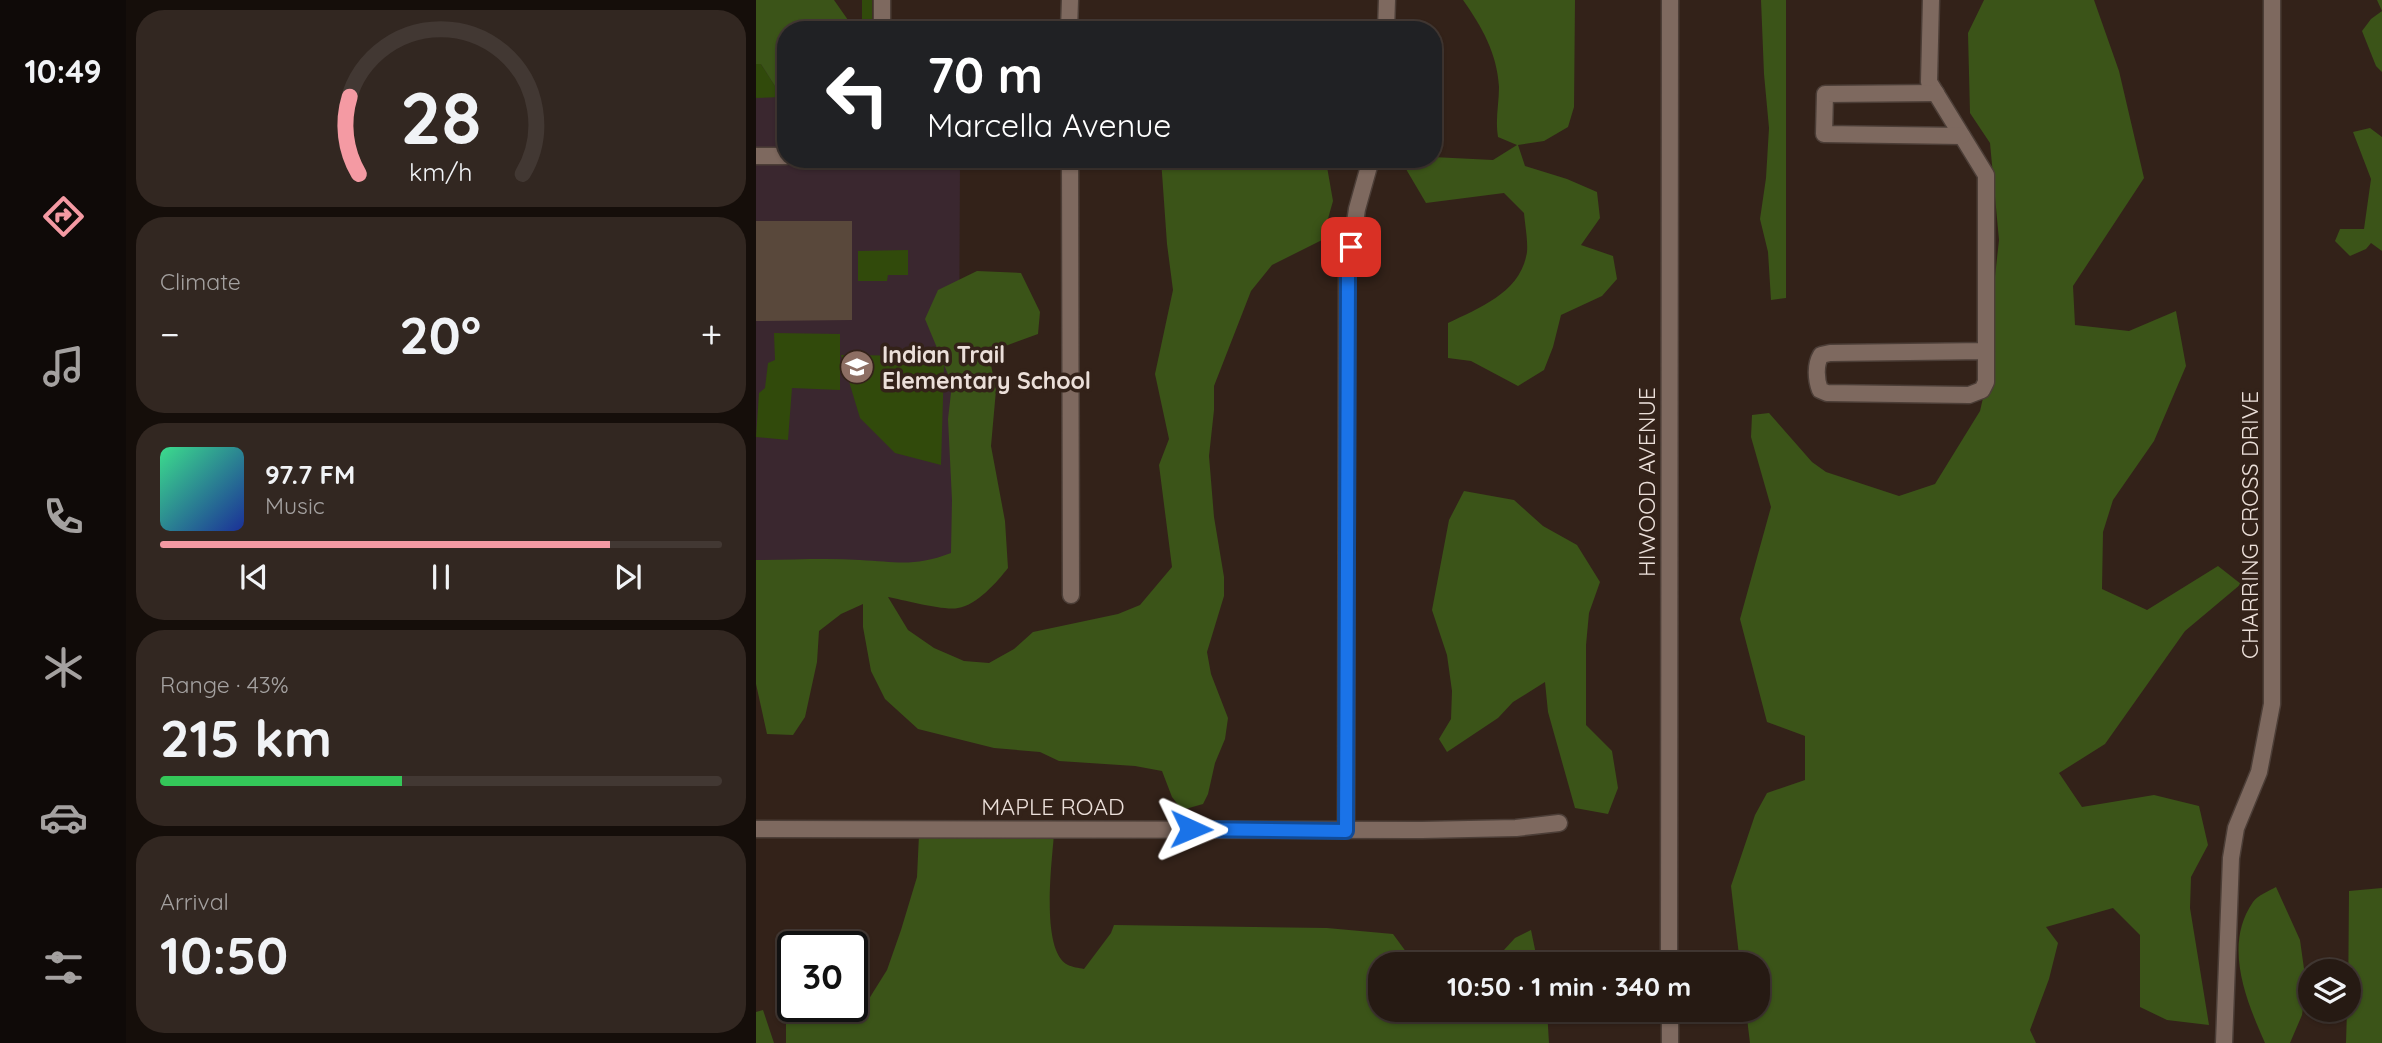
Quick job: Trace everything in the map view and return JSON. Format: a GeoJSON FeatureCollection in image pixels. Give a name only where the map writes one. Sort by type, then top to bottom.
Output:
{"type":"FeatureCollection","features":[{"type":"Feature","properties":{"kind":"street"},"geometry":{"type":"LineString","coordinates":[[882,0],[882,21]]}},
{"type":"Feature","properties":{"kind":"street"},"geometry":{"type":"LineString","coordinates":[[1069,21],[1070,0]]}},
{"type":"Feature","properties":{"kind":"street"},"geometry":{"type":"LineString","coordinates":[[1387,0],[1387,21]]}},
{"type":"Feature","properties":{"kind":"street","name":"HIWOOD AVENUE"},"geometry":{"type":"LineString","coordinates":[[1669,952],[1670,0]]}},
{"type":"Feature","properties":{"kind":"street"},"geometry":{"type":"LineString","coordinates":[[1931,0],[1929,82],[1986,175],[1986,351],[1986,382],[1982,390],[1969,394],[1827,393],[1820,390],[1817,383],[1821,355],[1830,353],[1986,351]]}},
{"type":"Feature","properties":{"kind":"street","name":"CHARRING CROSS DRIVE"},"geometry":{"type":"LineString","coordinates":[[2224,1043],[2231,858],[2236,828],[2259,772],[2272,704],[2272,0]]}},
{"type":"Feature","properties":{"kind":"street"},"geometry":{"type":"LineString","coordinates":[[1936,93],[1825,94],[1824,134],[1962,136]]}},
{"type":"Feature","properties":{"kind":"street"},"geometry":{"type":"LineString","coordinates":[[756,156],[777,156]]}},
{"type":"Feature","properties":{"kind":"street"},"geometry":{"type":"LineString","coordinates":[[1070,168],[1071,595]]}},
{"type":"Feature","properties":{"kind":"street"},"geometry":{"type":"LineString","coordinates":[[1346,831],[1348,277],[1357,209],[1368,168]]}},
{"type":"Feature","properties":{"kind":"street","name":"MAPLE ROAD"},"geometry":{"type":"LineString","coordinates":[[756,829],[1346,831],[1516,828],[1559,823]]}},
{"type":"Feature","properties":{"kind":"street"},"geometry":{"type":"LineString","coordinates":[[1670,1022],[1670,1043]]}},
{"type":"Feature","properties":{"kind":"shaded area","name":"Indian Trail Elementary School"},"geometry":{"type":"Polygon","coordinates":[[[756,63],[777,63],[777,168],[960,168],[958,576],[756,575],[756,63]]]}},
{"type":"Feature","properties":{"kind":"green space"},"geometry":{"type":"Polygon","coordinates":[[[756,0],[834,0],[849,21],[777,21],[777,89],[761,64],[756,64],[756,0]]]}},
{"type":"Feature","properties":{"kind":"green space"},"geometry":{"type":"Polygon","coordinates":[[[862,0],[872,0],[872,20],[862,20],[862,0]]]}},
{"type":"Feature","properties":{"kind":"green space"},"geometry":{"type":"Polygon","coordinates":[[[1463,0],[1575,0],[1574,107],[1568,127],[1544,141],[1518,145],[1525,166],[1597,192],[1600,218],[1581,245],[1613,256],[1617,279],[1602,296],[1561,315],[1544,370],[1518,386],[1471,361],[1448,358],[1448,323],[1486,304],[1517,278],[1527,252],[1524,213],[1504,193],[1426,203],[1405,168],[1442,168],[1442,157],[1493,160],[1517,145],[1498,137],[1498,75],[1482,30],[1463,0]]]}},
{"type":"Feature","properties":{"kind":"green space"},"geometry":{"type":"Polygon","coordinates":[[[1761,0],[1786,0],[1786,298],[1771,300],[1768,252],[1760,219],[1769,128],[1761,0]]]}},
{"type":"Feature","properties":{"kind":"green space"},"geometry":{"type":"Polygon","coordinates":[[[1984,0],[2094,0],[2119,71],[2144,178],[2073,286],[2075,325],[2129,331],[2176,311],[2186,366],[2154,441],[2113,500],[2103,532],[2102,589],[2147,610],[2218,566],[2241,584],[2185,631],[2105,744],[2059,773],[2082,807],[2154,795],[2199,806],[2208,845],[2191,877],[2190,908],[2209,1025],[2167,1020],[2140,1007],[2140,935],[2113,908],[2046,927],[2058,943],[2049,979],[2030,1030],[2036,1043],[1750,1043],[1747,1022],[1770,1022],[1770,952],[1739,952],[1731,886],[1755,815],[1767,793],[1805,780],[1805,736],[1767,722],[1740,619],[1771,507],[1751,437],[1752,415],[1769,413],[1812,462],[1826,472],[1899,496],[1935,484],[1980,411],[1993,355],[1993,295],[1999,240],[1990,143],[1970,113],[1968,33],[1984,0]]]}},
{"type":"Feature","properties":{"kind":"green space"},"geometry":{"type":"Polygon","coordinates":[[[2382,11],[2382,72],[2376,66],[2362,31],[2371,19],[2382,11]]]}},
{"type":"Feature","properties":{"kind":"green space"},"geometry":{"type":"Polygon","coordinates":[[[756,64],[761,64],[777,89],[777,97],[756,98],[756,64]]]}},
{"type":"Feature","properties":{"kind":"green space"},"geometry":{"type":"Polygon","coordinates":[[[2370,128],[2382,137],[2382,251],[2371,243],[2366,249],[2350,256],[2335,241],[2340,229],[2364,229],[2371,179],[2353,132],[2370,128]]]}},
{"type":"Feature","properties":{"kind":"green space"},"geometry":{"type":"Polygon","coordinates":[[[1162,168],[1327,168],[1333,201],[1322,240],[1272,265],[1251,291],[1214,386],[1209,456],[1224,596],[1207,652],[1211,674],[1228,718],[1225,739],[1203,804],[1182,810],[1172,797],[1162,771],[1135,766],[1059,761],[1040,752],[994,748],[918,729],[885,699],[871,671],[863,627],[863,604],[841,614],[819,631],[817,662],[805,717],[793,735],[767,734],[756,684],[756,560],[906,562],[927,560],[951,553],[952,500],[948,419],[952,384],[925,319],[938,290],[977,271],[1021,273],[1040,312],[1038,334],[1000,348],[991,365],[996,390],[991,446],[1005,521],[1008,568],[979,598],[958,608],[934,607],[888,597],[908,630],[934,648],[964,661],[989,663],[1014,649],[1033,632],[1118,614],[1140,605],[1172,567],[1159,465],[1169,439],[1155,374],[1173,290],[1162,168]]]}},
{"type":"Feature","properties":{"kind":"green space"},"geometry":{"type":"Polygon","coordinates":[[[908,250],[908,275],[888,275],[887,281],[858,281],[858,251],[908,250]]]}},
{"type":"Feature","properties":{"kind":"green space"},"geometry":{"type":"Polygon","coordinates":[[[774,333],[840,334],[840,390],[792,388],[788,440],[756,437],[759,393],[765,388],[768,363],[775,360],[774,333]]]}},
{"type":"Feature","properties":{"kind":"green space"},"geometry":{"type":"Polygon","coordinates":[[[841,355],[929,356],[944,365],[941,465],[895,453],[860,418],[841,355]]]}},
{"type":"Feature","properties":{"kind":"green space"},"geometry":{"type":"Polygon","coordinates":[[[1464,491],[1514,500],[1543,526],[1577,545],[1600,582],[1589,613],[1586,645],[1586,725],[1612,751],[1618,788],[1608,814],[1575,808],[1548,712],[1545,682],[1513,702],[1498,718],[1447,752],[1439,739],[1451,719],[1452,691],[1447,655],[1432,610],[1449,520],[1464,491]]]}},
{"type":"Feature","properties":{"kind":"green space"},"geometry":{"type":"Polygon","coordinates":[[[1054,834],[1050,884],[1051,925],[1059,956],[1070,966],[1084,969],[1114,925],[1327,928],[1393,934],[1406,952],[1368,952],[1368,1022],[1548,1022],[1549,1043],[786,1043],[786,1022],[868,1022],[868,1000],[887,970],[917,877],[919,835],[1054,834]]]}},
{"type":"Feature","properties":{"kind":"green space"},"geometry":{"type":"Polygon","coordinates":[[[2276,887],[2300,940],[2303,959],[2298,959],[2299,1022],[2290,1043],[2265,1043],[2251,1009],[2241,972],[2240,936],[2244,919],[2253,902],[2276,887]]]}},
{"type":"Feature","properties":{"kind":"green space"},"geometry":{"type":"Polygon","coordinates":[[[2382,888],[2382,1043],[2346,1043],[2347,1022],[2361,1022],[2361,959],[2348,959],[2349,891],[2382,888]]]}},
{"type":"Feature","properties":{"kind":"green space"},"geometry":{"type":"Polygon","coordinates":[[[1531,930],[1536,952],[1502,952],[1515,938],[1531,930]]]}},
{"type":"Feature","properties":{"kind":"green space"},"geometry":{"type":"Polygon","coordinates":[[[763,1010],[774,1043],[756,1043],[756,1012],[763,1010]]]}},
{"type":"Feature","properties":{"kind":"building"},"geometry":{"type":"Polygon","coordinates":[[[756,221],[852,221],[852,320],[756,321],[756,221]]]}},
{"type":"Feature","properties":{"kind":"place","name":"Indian Trail Elementary School"},"geometry":{"type":"Point","coordinates":[857,367]}},
{"type":"Feature","properties":{"kind":"route"},"geometry":{"type":"LineString","coordinates":[[1191,829],[1346,831],[1346,505],[1348,277],[1351,247]]}}]}
